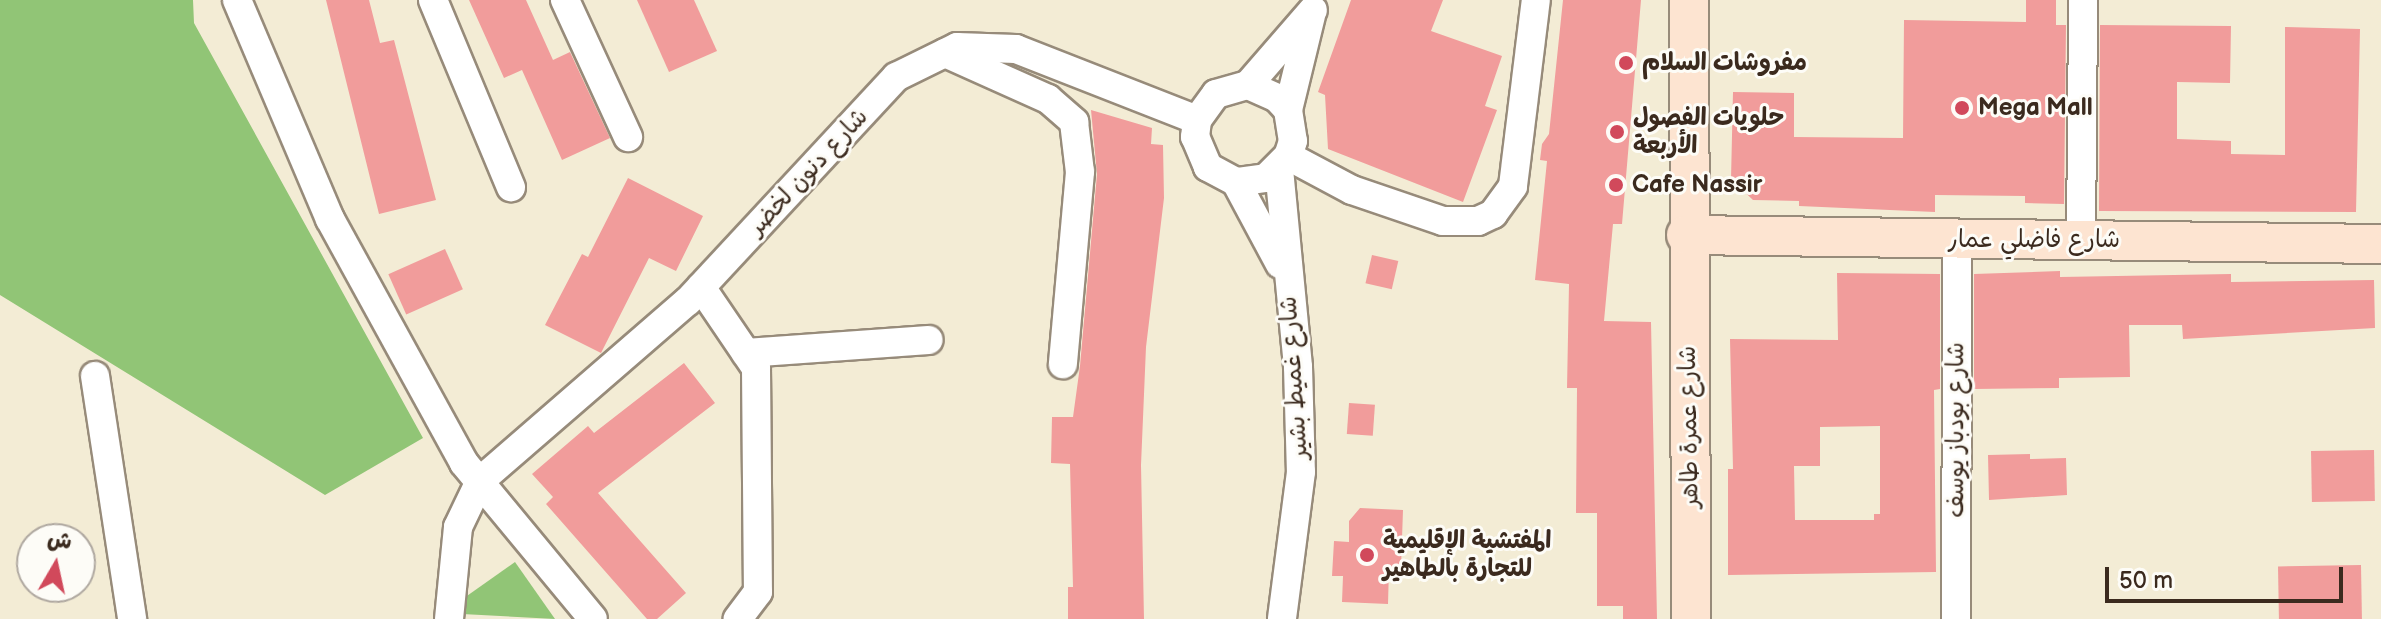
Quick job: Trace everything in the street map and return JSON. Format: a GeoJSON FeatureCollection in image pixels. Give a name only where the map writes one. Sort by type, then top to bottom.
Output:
{"type":"FeatureCollection","features":[{"type":"Feature","properties":{"kind":"main road","name":"شارع عمرة طاهر"},"geometry":{"type":"LineString","coordinates":[[1689,0],[1686,235],[1691,619]]}},
{"type":"Feature","properties":{"kind":"main road","name":"شارع فاضلي عمار"},"geometry":{"type":"LineString","coordinates":[[1686,235],[2381,244]]}},
{"type":"Feature","properties":{"kind":"street"},"geometry":{"type":"LineString","coordinates":[[433,0],[511,187]]}},
{"type":"Feature","properties":{"kind":"street"},"geometry":{"type":"LineString","coordinates":[[565,0],[628,137]]}},
{"type":"Feature","properties":{"kind":"street"},"geometry":{"type":"LineString","coordinates":[[1284,162],[1352,190],[1443,221],[1478,221],[1493,214],[1513,186],[1536,0]]}},
{"type":"Feature","properties":{"kind":"street"},"geometry":{"type":"LineString","coordinates":[[2081,239],[2083,0]]}},
{"type":"Feature","properties":{"kind":"street"},"geometry":{"type":"LineString","coordinates":[[241,1],[330,219],[464,463],[593,619]]}},
{"type":"Feature","properties":{"kind":"street"},"geometry":{"type":"LineString","coordinates":[[1284,162],[1266,178],[1236,182],[1221,177],[1203,160],[1195,137],[1197,120],[1216,94],[1248,85],[1314,5]]}},
{"type":"Feature","properties":{"kind":"street"},"geometry":{"type":"LineString","coordinates":[[1288,110],[1314,5]]}},
{"type":"Feature","properties":{"kind":"street","name":"شارع دنون لخضر"},"geometry":{"type":"LineString","coordinates":[[480,481],[701,287],[896,77],[957,47],[1016,49],[1197,120]]}},
{"type":"Feature","properties":{"kind":"street"},"geometry":{"type":"LineString","coordinates":[[945,53],[1048,99],[1074,122],[1080,172],[1063,364]]}},
{"type":"Feature","properties":{"kind":"street"},"geometry":{"type":"LineString","coordinates":[[1248,85],[1277,98],[1288,110],[1293,125],[1284,162],[1286,280]]}},
{"type":"Feature","properties":{"kind":"street"},"geometry":{"type":"LineString","coordinates":[[1236,182],[1286,280]]}},
{"type":"Feature","properties":{"kind":"street","name":"شارع بودباز يوسف"},"geometry":{"type":"LineString","coordinates":[[1956,619],[1957,240]]}},
{"type":"Feature","properties":{"kind":"street","name":"شارع غميط بشير"},"geometry":{"type":"LineString","coordinates":[[1282,619],[1301,472],[1298,367],[1286,280]]}},
{"type":"Feature","properties":{"kind":"street"},"geometry":{"type":"LineString","coordinates":[[701,287],[756,368],[758,592],[738,619]]}},
{"type":"Feature","properties":{"kind":"street"},"geometry":{"type":"LineString","coordinates":[[746,353],[929,340]]}},
{"type":"Feature","properties":{"kind":"street"},"geometry":{"type":"LineString","coordinates":[[95,376],[132,619]]}},
{"type":"Feature","properties":{"kind":"street"},"geometry":{"type":"LineString","coordinates":[[449,619],[458,527],[480,481]]}},
{"type":"Feature","properties":{"kind":"green space"},"geometry":{"type":"Polygon","coordinates":[[[0,0],[193,0],[194,23],[423,438],[325,495],[0,295],[0,0]]]}},
{"type":"Feature","properties":{"kind":"green space"},"geometry":{"type":"Polygon","coordinates":[[[515,562],[555,619],[462,614],[464,598],[515,562]]]}},
{"type":"Feature","properties":{"kind":"building"},"geometry":{"type":"Polygon","coordinates":[[[326,0],[369,0],[380,43],[394,40],[436,200],[379,214],[326,0]]]}},
{"type":"Feature","properties":{"kind":"building"},"geometry":{"type":"Polygon","coordinates":[[[469,0],[526,0],[553,60],[570,52],[610,138],[562,160],[522,70],[504,78],[469,0]]]}},
{"type":"Feature","properties":{"kind":"building"},"geometry":{"type":"Polygon","coordinates":[[[637,0],[694,0],[717,51],[669,72],[637,0]]]}},
{"type":"Feature","properties":{"kind":"building"},"geometry":{"type":"Polygon","coordinates":[[[1351,0],[1443,0],[1431,31],[1502,56],[1485,106],[1497,110],[1463,202],[1328,149],[1325,95],[1318,92],[1351,0]]]}},
{"type":"Feature","properties":{"kind":"building"},"geometry":{"type":"Polygon","coordinates":[[[1563,0],[1641,0],[1622,224],[1613,224],[1604,321],[1651,322],[1657,619],[1623,619],[1623,606],[1597,606],[1597,513],[1576,513],[1577,388],[1567,388],[1569,284],[1535,280],[1547,161],[1540,160],[1542,144],[1549,134],[1563,0]]]}},
{"type":"Feature","properties":{"kind":"building"},"geometry":{"type":"Polygon","coordinates":[[[2026,0],[2056,0],[2056,25],[2066,25],[2064,204],[2025,203],[2025,196],[1935,195],[1935,212],[1799,206],[1799,201],[1753,200],[1731,179],[1733,92],[1794,93],[1794,137],[1903,138],[1904,20],[2026,22],[2026,0]]]}},
{"type":"Feature","properties":{"kind":"building"},"geometry":{"type":"Polygon","coordinates":[[[2100,25],[2231,26],[2230,83],[2177,82],[2177,139],[2231,141],[2231,154],[2285,155],[2285,27],[2360,29],[2356,212],[2099,211],[2100,25]]]}},
{"type":"Feature","properties":{"kind":"building"},"geometry":{"type":"Polygon","coordinates":[[[1091,110],[1152,128],[1151,144],[1163,145],[1164,198],[1146,347],[1141,465],[1144,619],[1068,619],[1068,587],[1073,587],[1070,464],[1051,463],[1052,417],[1073,417],[1080,366],[1097,174],[1091,110]]]}},
{"type":"Feature","properties":{"kind":"building"},"geometry":{"type":"Polygon","coordinates":[[[628,178],[703,216],[676,271],[649,258],[601,353],[545,325],[582,254],[588,257],[628,178]]]}},
{"type":"Feature","properties":{"kind":"building"},"geometry":{"type":"Polygon","coordinates":[[[445,249],[463,289],[406,314],[388,274],[445,249]]]}},
{"type":"Feature","properties":{"kind":"building"},"geometry":{"type":"Polygon","coordinates":[[[1372,255],[1398,261],[1392,289],[1365,283],[1372,255]]]}},
{"type":"Feature","properties":{"kind":"building"},"geometry":{"type":"Polygon","coordinates":[[[2060,271],[2060,277],[2231,274],[2231,282],[2374,280],[2375,328],[2183,339],[2182,325],[2129,325],[2130,377],[2059,378],[2059,388],[1974,389],[1974,274],[2060,271]]]}},
{"type":"Feature","properties":{"kind":"building"},"geometry":{"type":"Polygon","coordinates":[[[1837,273],[1940,274],[1940,389],[1934,390],[1936,572],[1728,575],[1728,469],[1733,469],[1730,339],[1838,340],[1837,273]],[[1880,426],[1820,427],[1820,466],[1794,466],[1795,520],[1874,520],[1874,514],[1880,514],[1880,426]]]}},
{"type":"Feature","properties":{"kind":"building"},"geometry":{"type":"Polygon","coordinates":[[[684,363],[715,403],[598,493],[686,593],[657,619],[647,619],[546,504],[553,497],[532,474],[588,426],[594,433],[684,363]]]}},
{"type":"Feature","properties":{"kind":"building"},"geometry":{"type":"Polygon","coordinates":[[[1349,403],[1375,405],[1373,436],[1347,434],[1349,403]]]}},
{"type":"Feature","properties":{"kind":"building"},"geometry":{"type":"Polygon","coordinates":[[[2374,450],[2375,501],[2312,502],[2311,451],[2374,450]]]}},
{"type":"Feature","properties":{"kind":"building"},"geometry":{"type":"Polygon","coordinates":[[[2030,454],[2030,459],[2066,458],[2067,495],[1989,500],[1988,455],[2030,454]]]}},
{"type":"Feature","properties":{"kind":"building","name":"المفتشية الإقليمية للتجارة بالطاهير"},"geometry":{"type":"Polygon","coordinates":[[[1360,508],[1403,510],[1401,568],[1389,568],[1388,604],[1342,602],[1343,576],[1332,576],[1334,541],[1349,542],[1349,521],[1360,508]]]}},
{"type":"Feature","properties":{"kind":"building"},"geometry":{"type":"Polygon","coordinates":[[[2361,565],[2362,619],[2279,619],[2278,566],[2361,565]]]}},
{"type":"Feature","properties":{"kind":"place","name":"مفروشات السلام"},"geometry":{"type":"Point","coordinates":[1626,63]}},
{"type":"Feature","properties":{"kind":"place","name":"Mega Mall"},"geometry":{"type":"Point","coordinates":[1962,108]}},
{"type":"Feature","properties":{"kind":"place","name":"حلويات الفصول الأربعة"},"geometry":{"type":"Point","coordinates":[1617,132]}},
{"type":"Feature","properties":{"kind":"place","name":"Cafe Nassir"},"geometry":{"type":"Point","coordinates":[1616,185]}},
{"type":"Feature","properties":{"kind":"place","name":"المفتشية الإقليمية للتجارة بالطاهير"},"geometry":{"type":"Point","coordinates":[1367,555]}}]}
